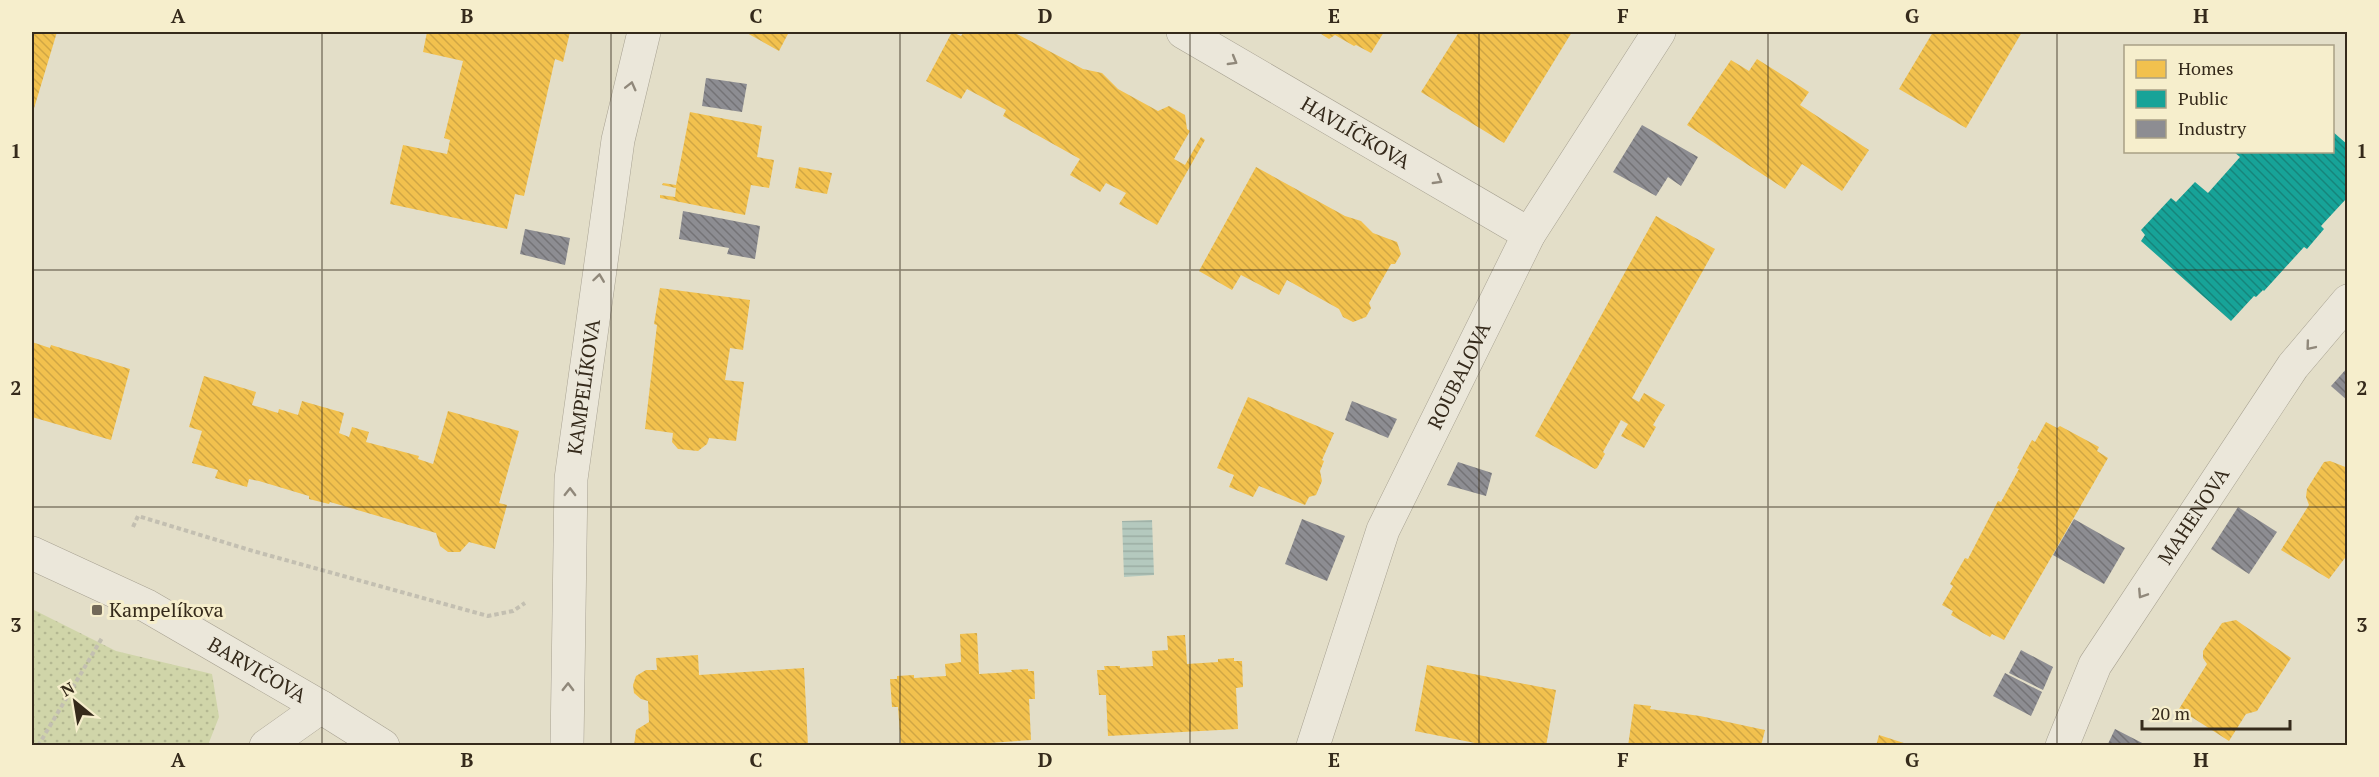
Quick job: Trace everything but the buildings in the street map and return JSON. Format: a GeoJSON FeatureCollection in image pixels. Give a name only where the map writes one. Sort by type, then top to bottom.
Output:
{"type":"FeatureCollection","features":[{"type":"Feature","properties":{"kind":"street","name":"KAMPELÍKOVA"},"geometry":{"type":"LineString","coordinates":[[567,746],[571,479],[618,140],[644,32]]}},
{"type":"Feature","properties":{"kind":"street","name":"HAVLÍČKOVA"},"geometry":{"type":"LineString","coordinates":[[1183,32],[1529,234]]}},
{"type":"Feature","properties":{"kind":"street","name":"ROUBALOVA"},"geometry":{"type":"LineString","coordinates":[[1313,746],[1383,530],[1529,234],[1659,32]]}},
{"type":"Feature","properties":{"kind":"street","name":"MAHENOVA"},"geometry":{"type":"LineString","coordinates":[[2062,746],[2095,665],[2293,366],[2348,301]]}},
{"type":"Feature","properties":{"kind":"street","name":"BARVIČOVA"},"geometry":{"type":"LineString","coordinates":[[32,553],[147,606],[321,706],[383,746]]}},
{"type":"Feature","properties":{"kind":"street"},"geometry":{"type":"LineString","coordinates":[[266,746],[321,706]]}},
{"type":"Feature","properties":{"kind":"path"},"geometry":{"type":"LineString","coordinates":[[133,527],[138,516],[254,551],[488,615],[513,611],[529,600]]}},
{"type":"Feature","properties":{"kind":"path"},"geometry":{"type":"LineString","coordinates":[[38,746],[102,638]]}},
{"type":"Feature","properties":{"kind":"green space"},"geometry":{"type":"Polygon","coordinates":[[[32,609],[116,651],[212,674],[219,717],[208,745],[32,745],[32,609]]]}},
{"type":"Feature","properties":{"kind":"shaded area"},"geometry":{"type":"Polygon","coordinates":[[[1152,520],[1154,575],[1124,577],[1122,521],[1152,520]]]}},
{"type":"Feature","properties":{"kind":"place","name":"Kampelíkova"},"geometry":{"type":"Point","coordinates":[97,610]}}]}
